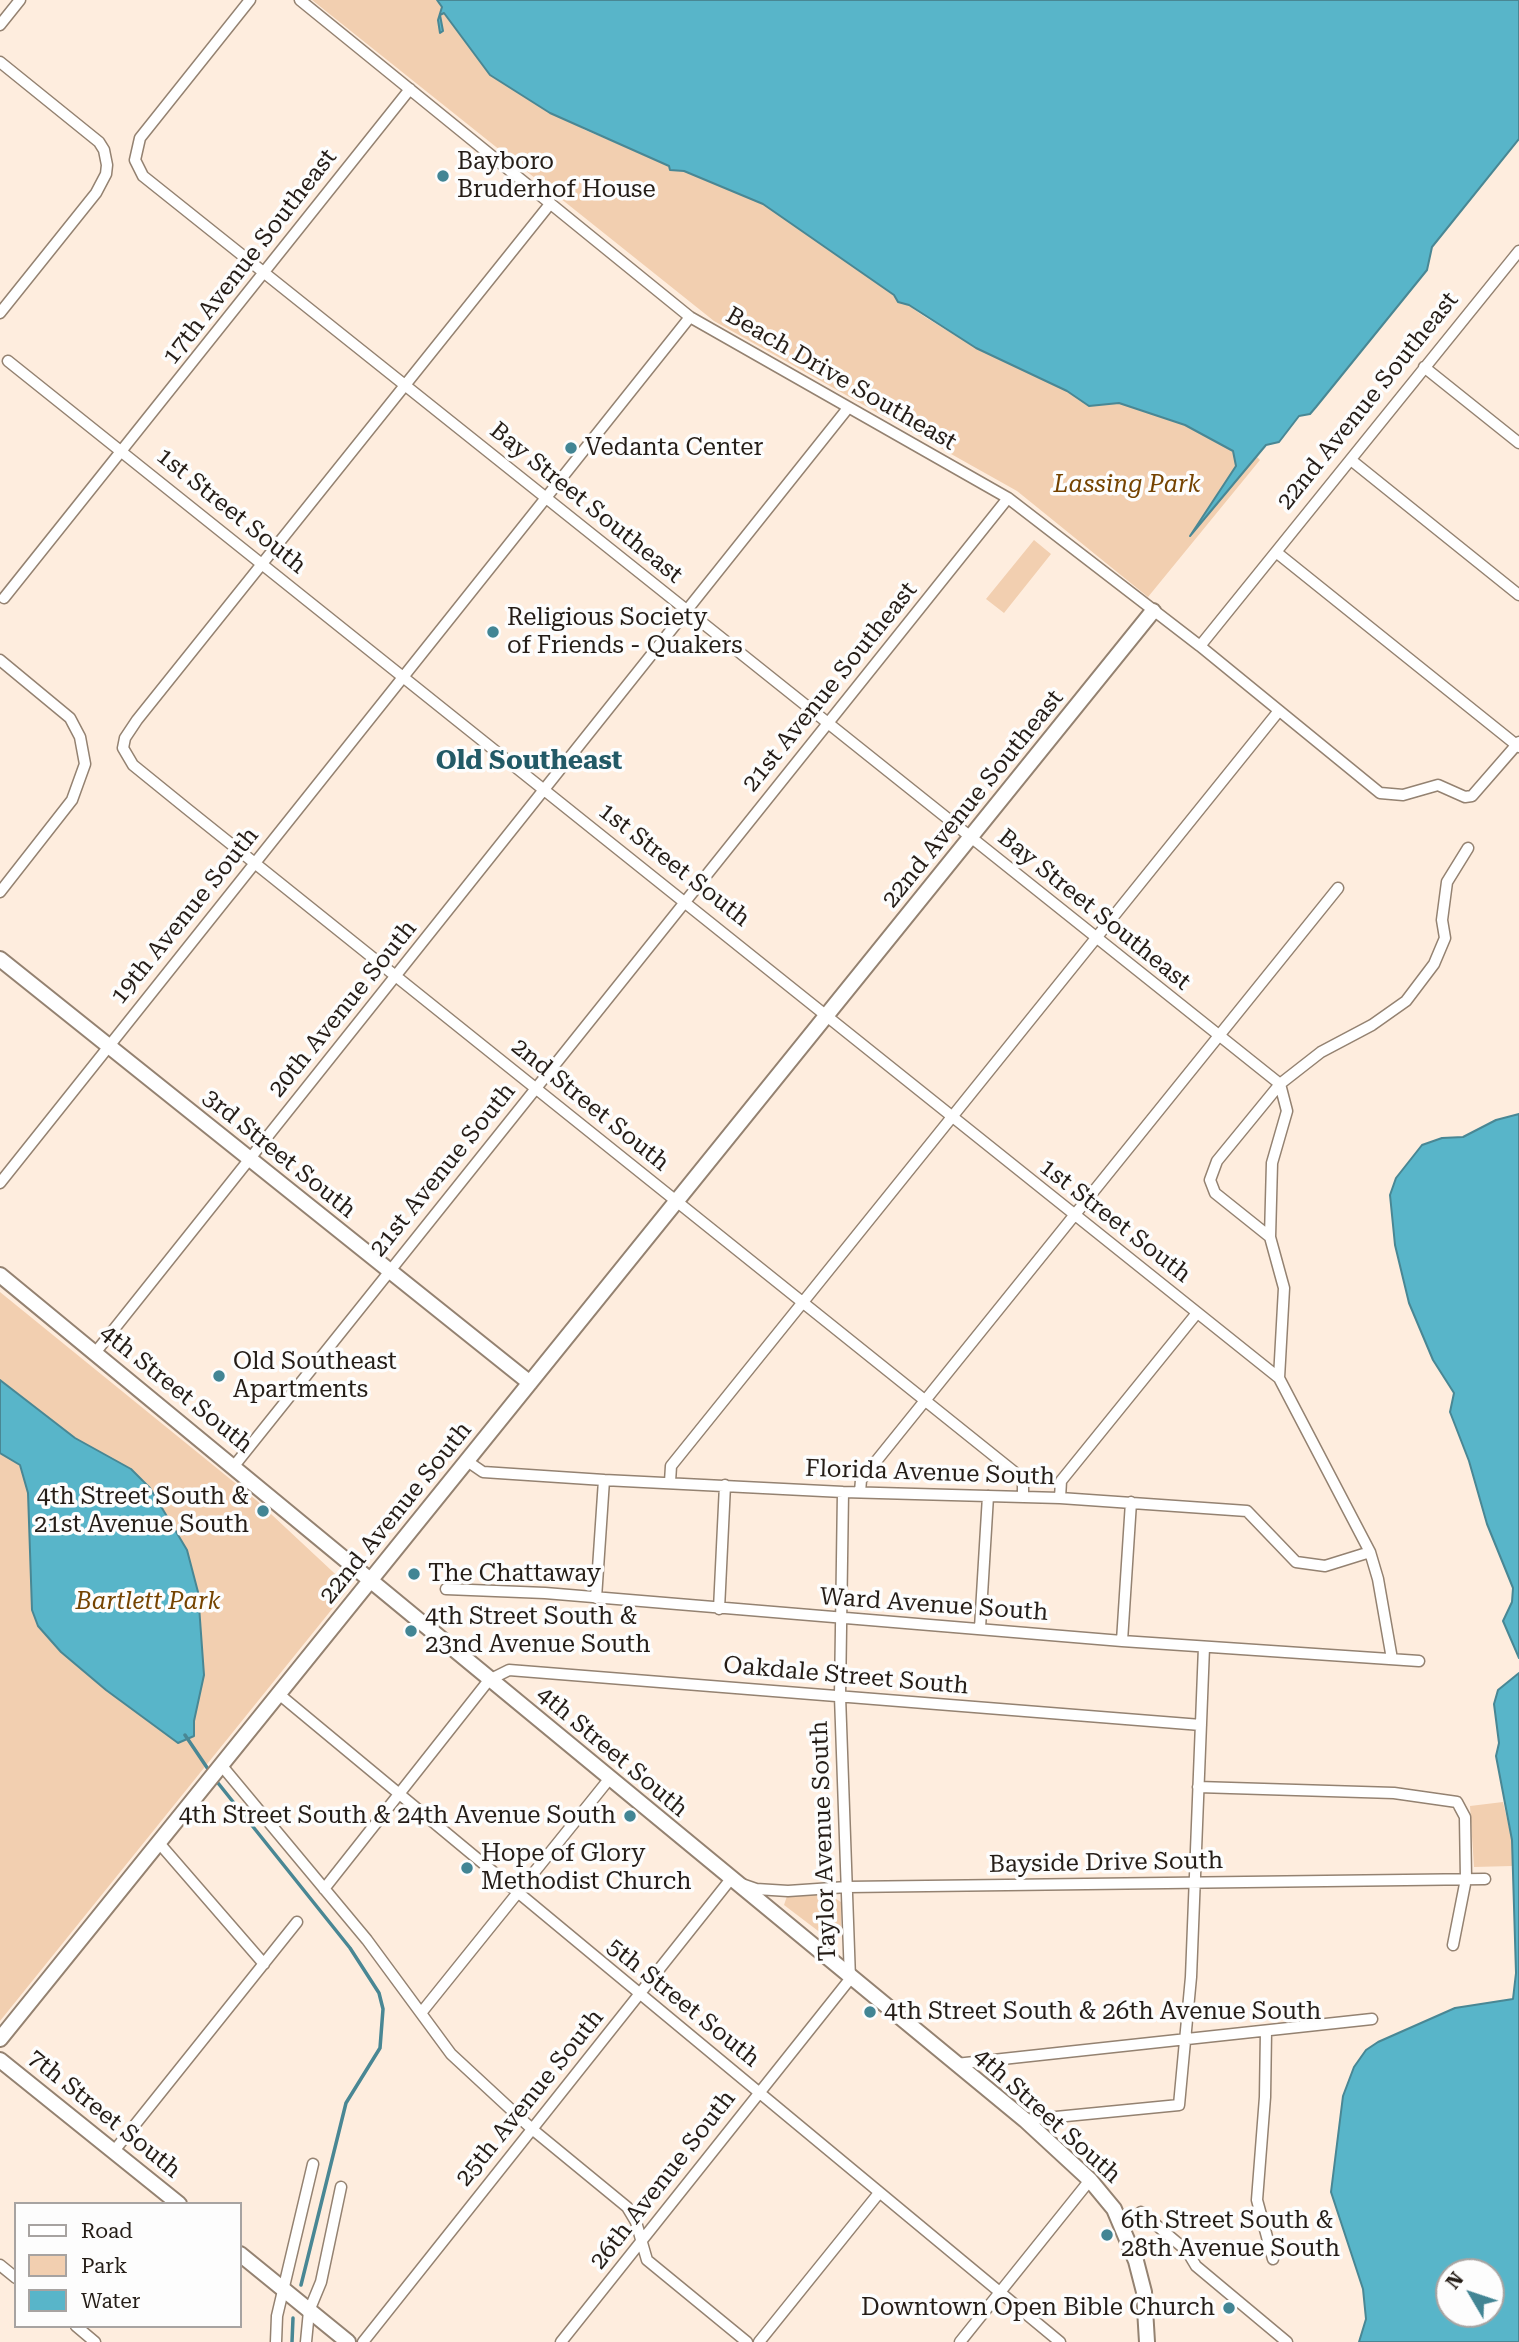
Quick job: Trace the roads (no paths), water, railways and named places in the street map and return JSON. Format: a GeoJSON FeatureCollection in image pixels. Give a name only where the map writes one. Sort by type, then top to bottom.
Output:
{"type":"FeatureCollection","features":[{"type":"Feature","properties":{"kind":"street"},"geometry":{"type":"LineString","coordinates":[[0,25],[20,0]]}},
{"type":"Feature","properties":{"kind":"street","name":"Bay Street Southeast"},"geometry":{"type":"LineString","coordinates":[[250,0],[140,138],[135,159],[139,170],[149,181],[545,499],[761,666],[828,724],[1280,1084]]}},
{"type":"Feature","properties":{"kind":"street","name":"Beach Drive Southeast"},"geometry":{"type":"LineString","coordinates":[[300,0],[690,317],[1008,498],[1200,646],[1370,785],[1393,796],[1438,785],[1465,797],[1472,796],[1518,745]]}},
{"type":"Feature","properties":{"kind":"street"},"geometry":{"type":"LineString","coordinates":[[0,62],[99,142],[107,165],[106,174],[96,193],[0,313]]}},
{"type":"Feature","properties":{"kind":"street","name":"17th Avenue Southeast"},"geometry":{"type":"LineString","coordinates":[[4,598],[410,89]]}},
{"type":"Feature","properties":{"kind":"street"},"geometry":{"type":"LineString","coordinates":[[263,565],[550,204]]}},
{"type":"Feature","properties":{"kind":"street","name":"22nd Avenue Southeast"},"geometry":{"type":"LineString","coordinates":[[1200,646],[1519,251]]}},
{"type":"Feature","properties":{"kind":"street","name":"19th Avenue South"},"geometry":{"type":"LineString","coordinates":[[0,1183],[690,317]]}},
{"type":"Feature","properties":{"kind":"street","name":"1st Street South"},"geometry":{"type":"LineString","coordinates":[[8,361],[686,901],[1073,1216],[1279,1378]]}},
{"type":"Feature","properties":{"kind":"street"},"geometry":{"type":"LineString","coordinates":[[1424,367],[1519,443]]}},
{"type":"Feature","properties":{"kind":"street","name":"20th Avenue South"},"geometry":{"type":"LineString","coordinates":[[95,1353],[848,408]]}},
{"type":"Feature","properties":{"kind":"street"},"geometry":{"type":"LineString","coordinates":[[1350,460],[1519,595]]}},
{"type":"Feature","properties":{"kind":"street","name":"21st Avenue Southeast"},"geometry":{"type":"LineString","coordinates":[[686,901],[1008,498]]}},
{"type":"Feature","properties":{"kind":"street"},"geometry":{"type":"LineString","coordinates":[[1276,552],[1518,745]]}},
{"type":"Feature","properties":{"kind":"street","name":"2nd Street South"},"geometry":{"type":"LineString","coordinates":[[263,565],[125,738],[123,748],[133,765],[1023,1479],[1023,1496]]}},
{"type":"Feature","properties":{"kind":"street","name":"22nd Avenue Southeast"},"geometry":{"type":"LineString","coordinates":[[827,1015],[1153,611]]}},
{"type":"Feature","properties":{"kind":"street"},"geometry":{"type":"LineString","coordinates":[[0,660],[70,718],[80,737],[85,764],[72,800],[0,892]]}},
{"type":"Feature","properties":{"kind":"street"},"geometry":{"type":"LineString","coordinates":[[670,1482],[671,1466],[1278,712]]}},
{"type":"Feature","properties":{"kind":"street"},"geometry":{"type":"LineString","coordinates":[[1270,1237],[1215,1193],[1210,1180],[1217,1161],[1280,1084],[1321,1052],[1372,1025],[1406,1001],[1434,964],[1445,938],[1442,920],[1447,882],[1468,848]]}},
{"type":"Feature","properties":{"kind":"street"},"geometry":{"type":"LineString","coordinates":[[860,1493],[861,1480],[1338,888]]}},
{"type":"Feature","properties":{"kind":"street","name":"21st Avenue South"},"geometry":{"type":"LineString","coordinates":[[234,1465],[686,901]]}},
{"type":"Feature","properties":{"kind":"street","name":"3rd Street South"},"geometry":{"type":"LineString","coordinates":[[0,959],[530,1383]]}},
{"type":"Feature","properties":{"kind":"street","name":"22nd Avenue South"},"geometry":{"type":"LineString","coordinates":[[0,2039],[827,1015]]}},
{"type":"Feature","properties":{"kind":"street"},"geometry":{"type":"LineString","coordinates":[[1280,1084],[1287,1111],[1272,1163],[1270,1237],[1284,1288],[1279,1378],[1370,1552],[1378,1579],[1392,1659]]}},
{"type":"Feature","properties":{"kind":"street","name":"4th Street South"},"geometry":{"type":"LineString","coordinates":[[0,1275],[234,1465],[370,1582],[850,1979],[1025,2120],[1090,2180],[1114,2209],[1136,2261],[1144,2292],[1146,2342]]}},
{"type":"Feature","properties":{"kind":"street"},"geometry":{"type":"LineString","coordinates":[[1060,1498],[1061,1481],[1197,1313]]}},
{"type":"Feature","properties":{"kind":"street","name":"Florida Avenue South"},"geometry":{"type":"LineString","coordinates":[[467,1461],[483,1472],[604,1480],[860,1493],[1023,1496],[1247,1511],[1296,1562],[1325,1566],[1370,1552]]}},
{"type":"Feature","properties":{"kind":"street"},"geometry":{"type":"LineString","coordinates":[[596,1598],[604,1480]]}},
{"type":"Feature","properties":{"kind":"street"},"geometry":{"type":"LineString","coordinates":[[719,1609],[725,1485]]}},
{"type":"Feature","properties":{"kind":"street","name":"Taylor Avenue South"},"geometry":{"type":"LineString","coordinates":[[843,1492],[840,1696],[850,1979]]}},
{"type":"Feature","properties":{"kind":"street"},"geometry":{"type":"LineString","coordinates":[[980,1628],[988,1496]]}},
{"type":"Feature","properties":{"kind":"street"},"geometry":{"type":"LineString","coordinates":[[1122,1641],[1131,1502]]}},
{"type":"Feature","properties":{"kind":"street","name":"Ward Avenue South"},"geometry":{"type":"LineString","coordinates":[[446,1589],[1419,1661]]}},
{"type":"Feature","properties":{"kind":"street"},"geometry":{"type":"LineString","coordinates":[[1025,2120],[1178,2105],[1186,2041],[1205,1647]]}},
{"type":"Feature","properties":{"kind":"street","name":"Oakdale Street South"},"geometry":{"type":"LineString","coordinates":[[489,1680],[509,1670],[1201,1725]]}},
{"type":"Feature","properties":{"kind":"street"},"geometry":{"type":"LineString","coordinates":[[324,1889],[489,1680]]}},
{"type":"Feature","properties":{"kind":"street","name":"5th Street South"},"geometry":{"type":"LineString","coordinates":[[280,1695],[398,1796],[1060,2342]]}},
{"type":"Feature","properties":{"kind":"street"},"geometry":{"type":"LineString","coordinates":[[222,1766],[324,1889],[451,2054],[532,2129],[627,2207],[642,2240],[647,2260],[747,2342]]}},
{"type":"Feature","properties":{"kind":"street"},"geometry":{"type":"LineString","coordinates":[[421,2013],[519,1895],[610,1778]]}},
{"type":"Feature","properties":{"kind":"street"},"geometry":{"type":"LineString","coordinates":[[1198,1787],[1394,1793],[1457,1802],[1465,1817],[1466,1879],[1453,1945]]}},
{"type":"Feature","properties":{"kind":"street"},"geometry":{"type":"LineString","coordinates":[[159,1843],[264,1964]]}},
{"type":"Feature","properties":{"kind":"street","name":"Bayside Drive South"},"geometry":{"type":"LineString","coordinates":[[730,1880],[756,1889],[777,1891],[847,1887],[1485,1879]]}},
{"type":"Feature","properties":{"kind":"street","name":"25th Avenue South"},"geometry":{"type":"LineString","coordinates":[[363,2342],[730,1880]]}},
{"type":"Feature","properties":{"kind":"street"},"geometry":{"type":"LineString","coordinates":[[114,2151],[297,1922]]}},
{"type":"Feature","properties":{"kind":"street","name":"26th Avenue South"},"geometry":{"type":"LineString","coordinates":[[561,2342],[850,1979]]}},
{"type":"Feature","properties":{"kind":"street"},"geometry":{"type":"LineString","coordinates":[[956,2064],[1372,2019]]}},
{"type":"Feature","properties":{"kind":"street"},"geometry":{"type":"LineString","coordinates":[[1266,2031],[1265,2097],[1257,2200],[1273,2259]]}},
{"type":"Feature","properties":{"kind":"street","name":"7th Street South"},"geometry":{"type":"LineString","coordinates":[[0,2060],[177,2202]]}},
{"type":"Feature","properties":{"kind":"street"},"geometry":{"type":"LineString","coordinates":[[276,2342],[283,2290],[313,2164]]}},
{"type":"Feature","properties":{"kind":"street"},"geometry":{"type":"LineString","coordinates":[[960,2342],[1090,2180]]}},
{"type":"Feature","properties":{"kind":"street"},"geometry":{"type":"LineString","coordinates":[[306,2342],[309,2311],[321,2282],[341,2188]]}},
{"type":"Feature","properties":{"kind":"street"},"geometry":{"type":"LineString","coordinates":[[759,2342],[879,2193]]}},
{"type":"Feature","properties":{"kind":"street"},"geometry":{"type":"LineString","coordinates":[[1140,2212],[1187,2251],[1196,2266],[1287,2342]]}},
{"type":"Feature","properties":{"kind":"street"},"geometry":{"type":"LineString","coordinates":[[242,2256],[348,2342]]}},
{"type":"Feature","properties":{"kind":"street"},"geometry":{"type":"LineString","coordinates":[[0,2265],[14,2276]]}},
{"type":"Feature","properties":{"kind":"street"},"geometry":{"type":"LineString","coordinates":[[78,2328],[95,2342]]}},
{"type":"Feature","properties":{"kind":"water"},"geometry":{"type":"Polygon","coordinates":[[[437,0],[1519,0],[1519,139],[1432,247],[1427,270],[1316,407],[1310,414],[1299,416],[1279,442],[1266,445],[1190,536],[1236,466],[1233,451],[1185,425],[1119,403],[1089,406],[1067,391],[976,348],[909,305],[898,302],[894,295],[763,204],[684,171],[670,170],[669,166],[550,113],[490,75],[444,13],[440,15],[443,31],[440,33],[438,20],[442,7],[437,0]]]}},
{"type":"Feature","properties":{"kind":"water"},"geometry":{"type":"Polygon","coordinates":[[[1519,1114],[1519,1658],[1503,1621],[1512,1602],[1513,1588],[1487,1524],[1469,1461],[1450,1412],[1454,1393],[1433,1360],[1409,1303],[1395,1245],[1390,1195],[1396,1178],[1422,1145],[1442,1138],[1463,1137],[1496,1120],[1519,1114]]]}},
{"type":"Feature","properties":{"kind":"water"},"geometry":{"type":"Polygon","coordinates":[[[0,1380],[75,1438],[131,1469],[150,1488],[187,1550],[198,1592],[204,1675],[194,1721],[194,1736],[178,1743],[106,1690],[61,1652],[38,1626],[32,1610],[28,1493],[20,1465],[0,1453],[0,1380]]]}},
{"type":"Feature","properties":{"kind":"water"},"geometry":{"type":"Polygon","coordinates":[[[1519,1673],[1519,2342],[1359,2342],[1366,2319],[1363,2289],[1331,2192],[1343,2096],[1354,2067],[1366,2050],[1378,2042],[1455,2008],[1513,1999],[1516,1973],[1512,1840],[1496,1756],[1499,1743],[1494,1704],[1498,1690],[1519,1673]]]}},
{"type":"Feature","properties":{"kind":"waterway"},"geometry":{"type":"LineString","coordinates":[[185,1735],[210,1772]]}},
{"type":"Feature","properties":{"kind":"waterway"},"geometry":{"type":"LineString","coordinates":[[214,1778],[350,1948],[379,1993],[383,2009],[380,2048],[346,2103],[301,2285]]}},
{"type":"Feature","properties":{"kind":"waterway"},"geometry":{"type":"LineString","coordinates":[[292,2342],[293,2318]]}},
{"type":"Feature","properties":{"kind":"place","name":"Bayboro Bruderhof House"},"geometry":{"type":"Point","coordinates":[443,176]}},
{"type":"Feature","properties":{"kind":"place","name":"Vedanta Center"},"geometry":{"type":"Point","coordinates":[571,448]}},
{"type":"Feature","properties":{"kind":"place","name":"Religious Society of Friends - Quakers"},"geometry":{"type":"Point","coordinates":[493,632]}},
{"type":"Feature","properties":{"kind":"place","name":"Old Southeast Apartments"},"geometry":{"type":"Point","coordinates":[219,1376]}},
{"type":"Feature","properties":{"kind":"place","name":"4th Street South & 21st Avenue South"},"geometry":{"type":"Point","coordinates":[263,1511]}},
{"type":"Feature","properties":{"kind":"place","name":"The Chattaway"},"geometry":{"type":"Point","coordinates":[414,1574]}},
{"type":"Feature","properties":{"kind":"place","name":"4th Street South & 23nd Avenue South"},"geometry":{"type":"Point","coordinates":[411,1631]}},
{"type":"Feature","properties":{"kind":"place","name":"4th Street South & 24th Avenue South"},"geometry":{"type":"Point","coordinates":[630,1816]}},
{"type":"Feature","properties":{"kind":"place","name":"Hope of Glory Methodist Church"},"geometry":{"type":"Point","coordinates":[467,1868]}},
{"type":"Feature","properties":{"kind":"place","name":"4th Street South & 26th Avenue South"},"geometry":{"type":"Point","coordinates":[870,2012]}},
{"type":"Feature","properties":{"kind":"place","name":"6th Street South & 28th Avenue South"},"geometry":{"type":"Point","coordinates":[1107,2235]}},
{"type":"Feature","properties":{"kind":"place","name":"Downtown Open Bible Church"},"geometry":{"type":"Point","coordinates":[1229,2308]}},
{"type":"Feature","properties":{"kind":"district","name":"Old Southeast"},"geometry":{"type":"Point","coordinates":[529,761]}},
{"type":"Feature","properties":{"kind":"park label","name":"Lassing Park"},"geometry":{"type":"Point","coordinates":[1127,485]}},
{"type":"Feature","properties":{"kind":"park label","name":"Bartlett Park"},"geometry":{"type":"Point","coordinates":[148,1602]}}]}
